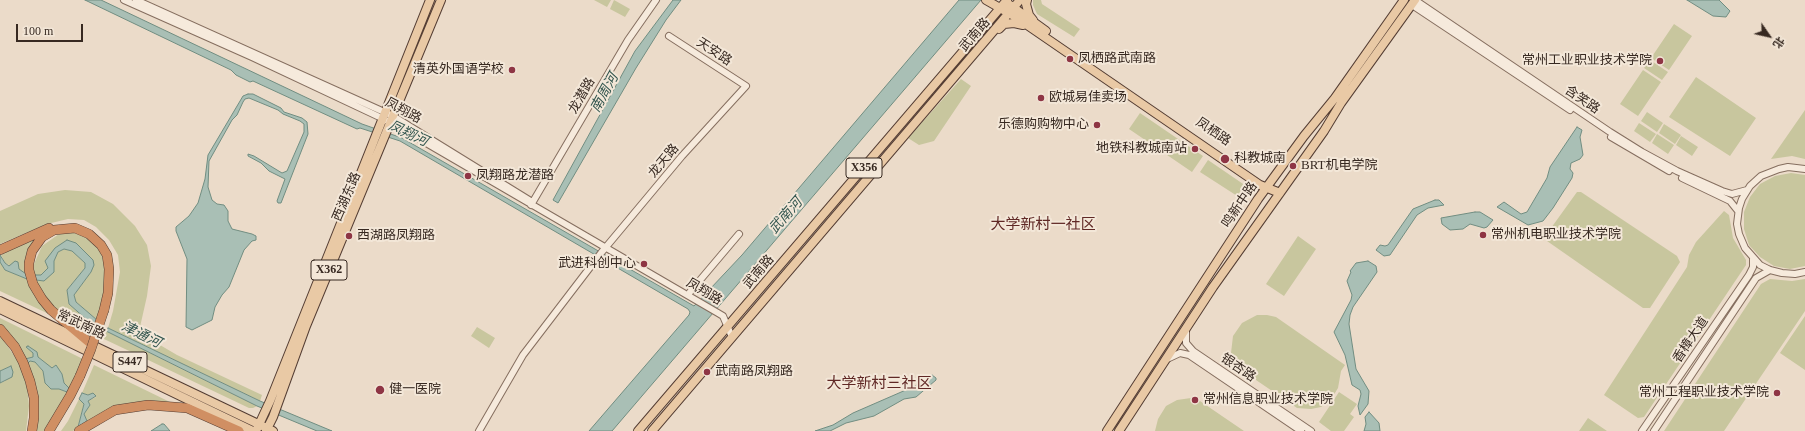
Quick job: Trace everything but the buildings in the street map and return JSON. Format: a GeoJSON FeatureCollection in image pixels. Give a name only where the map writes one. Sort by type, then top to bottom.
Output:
{"type":"FeatureCollection","features":[{"type":"Feature","properties":{"kind":"highway"},"geometry":{"type":"LineString","coordinates":[[0,250],[30,235],[59,225],[74,224],[90,229],[104,242],[113,258],[114,282],[99,340],[54,431]]}},
{"type":"Feature","properties":{"kind":"highway"},"geometry":{"type":"LineString","coordinates":[[88,342],[52,310],[42,299],[33,284],[29,270],[29,263],[32,251],[42,237],[54,230],[75,228],[89,234],[101,245],[108,260],[109,269],[106,310]]}},
{"type":"Feature","properties":{"kind":"highway"},"geometry":{"type":"LineString","coordinates":[[0,329],[15,347],[23,362],[30,381],[34,398],[34,418],[32,431]]}},
{"type":"Feature","properties":{"kind":"highway"},"geometry":{"type":"LineString","coordinates":[[49,431],[82,376]]}},
{"type":"Feature","properties":{"kind":"highway"},"geometry":{"type":"LineString","coordinates":[[79,431],[115,410],[148,405],[187,408],[239,431]]}},
{"type":"Feature","properties":{"kind":"main road","name":"西湖东路"},"geometry":{"type":"LineString","coordinates":[[273,403],[383,115],[430,0]]}},
{"type":"Feature","properties":{"kind":"main road","name":"西湖东路"},"geometry":{"type":"LineString","coordinates":[[273,403],[441,0]]}},
{"type":"Feature","properties":{"kind":"main road","name":"武南路"},"geometry":{"type":"LineString","coordinates":[[638,431],[1006,0]]}},
{"type":"Feature","properties":{"kind":"main road","name":"凤栖路"},"geometry":{"type":"LineString","coordinates":[[1006,0],[1011,11]]}},
{"type":"Feature","properties":{"kind":"main road","name":"武南路"},"geometry":{"type":"LineString","coordinates":[[652,431],[1020,0]]}},
{"type":"Feature","properties":{"kind":"main road"},"geometry":{"type":"LineString","coordinates":[[1027,0],[1026,4],[1029,16],[1040,31]]}},
{"type":"Feature","properties":{"kind":"main road","name":"鸣新中路"},"geometry":{"type":"LineString","coordinates":[[1107,431],[1268,186],[1304,136],[1335,98],[1404,0]]}},
{"type":"Feature","properties":{"kind":"main road","name":"凤栖路"},"geometry":{"type":"LineString","coordinates":[[987,1],[1000,8],[1011,11],[1280,193]]}},
{"type":"Feature","properties":{"kind":"main road","name":"鸣新中路"},"geometry":{"type":"LineString","coordinates":[[1119,431],[1212,287],[1414,2]]}},
{"type":"Feature","properties":{"kind":"main road"},"geometry":{"type":"LineString","coordinates":[[987,39],[1004,24],[1014,23],[1040,31]]}},
{"type":"Feature","properties":{"kind":"main road","name":"常武南路"},"geometry":{"type":"LineString","coordinates":[[0,301],[88,342],[256,429]]}},
{"type":"Feature","properties":{"kind":"main road","name":"常武南路"},"geometry":{"type":"LineString","coordinates":[[0,310],[256,429]]}},
{"type":"Feature","properties":{"kind":"main road","name":"X362"},"geometry":{"type":"LineString","coordinates":[[256,429],[264,414],[273,403]]}},
{"type":"Feature","properties":{"kind":"main road","name":"X362"},"geometry":{"type":"LineString","coordinates":[[269,430],[273,417],[273,403]]}},
{"type":"Feature","properties":{"kind":"main road"},"geometry":{"type":"LineString","coordinates":[[256,429],[269,430]]}},
{"type":"Feature","properties":{"kind":"street","name":"凤翔路"},"geometry":{"type":"LineString","coordinates":[[124,0],[392,119],[607,247],[696,297],[724,315],[732,337]]}},
{"type":"Feature","properties":{"kind":"street","name":"凤翔路"},"geometry":{"type":"LineString","coordinates":[[136,0],[383,115]]}},
{"type":"Feature","properties":{"kind":"street","name":"龙潜路"},"geometry":{"type":"LineString","coordinates":[[532,203],[628,40],[656,0]]}},
{"type":"Feature","properties":{"kind":"street","name":"含笑路"},"geometry":{"type":"LineString","coordinates":[[1414,2],[1642,152],[1677,171],[1722,191],[1732,194],[1747,190]]}},
{"type":"Feature","properties":{"kind":"street","name":"含笑路"},"geometry":{"type":"LineString","coordinates":[[1414,2],[1621,144],[1651,162],[1730,201],[1738,212]]}},
{"type":"Feature","properties":{"kind":"street","name":"天安路"},"geometry":{"type":"LineString","coordinates":[[669,36],[746,86]]}},
{"type":"Feature","properties":{"kind":"street","name":"龙天路"},"geometry":{"type":"LineString","coordinates":[[479,431],[523,354],[599,256],[682,156],[746,86]]}},
{"type":"Feature","properties":{"kind":"street"},"geometry":{"type":"LineString","coordinates":[[1805,170],[1788,167],[1761,176],[1747,190],[1742,199],[1738,212],[1739,234],[1745,248],[1753,259],[1770,270],[1795,274],[1805,272]]}},
{"type":"Feature","properties":{"kind":"street"},"geometry":{"type":"LineString","coordinates":[[690,292],[739,234]]}},
{"type":"Feature","properties":{"kind":"street","name":"凤翔路"},"geometry":{"type":"LineString","coordinates":[[607,247],[690,292],[696,297]]}},
{"type":"Feature","properties":{"kind":"street","name":"香樟大道"},"geometry":{"type":"LineString","coordinates":[[1642,431],[1749,275],[1753,266],[1753,259]]}},
{"type":"Feature","properties":{"kind":"street","name":"香樟大道"},"geometry":{"type":"LineString","coordinates":[[1654,431],[1756,278],[1770,270]]}},
{"type":"Feature","properties":{"kind":"street","name":"银杏路"},"geometry":{"type":"LineString","coordinates":[[1186,329],[1186,343],[1192,351],[1310,431]]}},
{"type":"Feature","properties":{"kind":"street","name":"银杏路"},"geometry":{"type":"LineString","coordinates":[[1165,360],[1180,353],[1189,355],[1301,431]]}},
{"type":"Feature","properties":{"kind":"shaded area"},"geometry":{"type":"Polygon","coordinates":[[[594,0],[611,0],[607,7],[594,0]]]}},
{"type":"Feature","properties":{"kind":"shaded area"},"geometry":{"type":"Polygon","coordinates":[[[614,0],[630,9],[625,17],[610,9],[614,0]]]}},
{"type":"Feature","properties":{"kind":"shaded area"},"geometry":{"type":"Polygon","coordinates":[[[1033,0],[1041,0],[1042,4],[1080,29],[1074,37],[1037,14],[1033,5],[1033,0]]]}},
{"type":"Feature","properties":{"kind":"shaded area"},"geometry":{"type":"Polygon","coordinates":[[[1674,24],[1692,36],[1669,70],[1651,58],[1674,24]]]}},
{"type":"Feature","properties":{"kind":"shaded area"},"geometry":{"type":"Polygon","coordinates":[[[1650,60],[1668,72],[1662,80],[1644,68],[1650,60]]]}},
{"type":"Feature","properties":{"kind":"shaded area"},"geometry":{"type":"Polygon","coordinates":[[[1643,70],[1661,82],[1638,116],[1620,104],[1643,70]]]}},
{"type":"Feature","properties":{"kind":"shaded area"},"geometry":{"type":"Polygon","coordinates":[[[1696,77],[1756,118],[1730,156],[1669,117],[1696,77]]]}},
{"type":"Feature","properties":{"kind":"shaded area"},"geometry":{"type":"Polygon","coordinates":[[[961,79],[971,86],[934,141],[919,145],[908,138],[961,79]]]}},
{"type":"Feature","properties":{"kind":"shaded area"},"geometry":{"type":"Polygon","coordinates":[[[1805,110],[1805,159],[1792,156],[1771,159],[1805,110]]]}},
{"type":"Feature","properties":{"kind":"shaded area"},"geometry":{"type":"Polygon","coordinates":[[[1647,112],[1663,123],[1657,132],[1641,121],[1647,112]]]}},
{"type":"Feature","properties":{"kind":"shaded area"},"geometry":{"type":"Polygon","coordinates":[[[1140,113],[1203,156],[1192,172],[1129,129],[1140,113]]]}},
{"type":"Feature","properties":{"kind":"shaded area"},"geometry":{"type":"Polygon","coordinates":[[[1639,123],[1656,134],[1650,142],[1634,131],[1639,123]]]}},
{"type":"Feature","properties":{"kind":"shaded area"},"geometry":{"type":"Polygon","coordinates":[[[1664,124],[1681,135],[1675,144],[1659,133],[1664,124]]]}},
{"type":"Feature","properties":{"kind":"shaded area"},"geometry":{"type":"Polygon","coordinates":[[[1657,134],[1674,145],[1668,154],[1652,143],[1657,134]]]}},
{"type":"Feature","properties":{"kind":"shaded area"},"geometry":{"type":"Polygon","coordinates":[[[1681,136],[1698,147],[1692,156],[1676,145],[1681,136]]]}},
{"type":"Feature","properties":{"kind":"shaded area"},"geometry":{"type":"Polygon","coordinates":[[[1208,160],[1249,188],[1248,196],[1245,201],[1200,172],[1208,160]]]}},
{"type":"Feature","properties":{"kind":"shaded area"},"geometry":{"type":"Polygon","coordinates":[[[1791,173],[1805,175],[1805,266],[1790,269],[1774,266],[1760,257],[1749,245],[1744,229],[1744,212],[1750,197],[1760,184],[1775,176],[1791,173]]]}},
{"type":"Feature","properties":{"kind":"shaded area"},"geometry":{"type":"Polygon","coordinates":[[[65,190],[91,192],[113,204],[135,226],[147,245],[151,266],[147,296],[140,327],[143,335],[177,355],[262,395],[260,401],[108,328],[113,311],[120,272],[118,255],[109,240],[96,227],[84,220],[68,219],[47,224],[0,244],[0,211],[38,194],[65,190]]]}},
{"type":"Feature","properties":{"kind":"shaded area"},"geometry":{"type":"Polygon","coordinates":[[[1577,192],[1581,192],[1677,256],[1680,262],[1650,308],[1643,308],[1547,241],[1546,235],[1577,192]]]}},
{"type":"Feature","properties":{"kind":"shaded area"},"geometry":{"type":"Polygon","coordinates":[[[1724,211],[1729,215],[1733,238],[1746,260],[1746,265],[1644,417],[1638,418],[1604,395],[1687,267],[1689,255],[1696,242],[1724,211]]]}},
{"type":"Feature","properties":{"kind":"shaded area"},"geometry":{"type":"Polygon","coordinates":[[[72,232],[87,238],[98,248],[103,258],[106,270],[105,291],[97,320],[76,302],[74,295],[91,272],[76,243],[55,248],[48,268],[41,275],[34,275],[34,264],[42,246],[59,234],[72,232]]]}},
{"type":"Feature","properties":{"kind":"shaded area"},"geometry":{"type":"Polygon","coordinates":[[[37,236],[26,274],[5,263],[1,255],[37,236]]]}},
{"type":"Feature","properties":{"kind":"shaded area"},"geometry":{"type":"Polygon","coordinates":[[[1298,236],[1316,249],[1284,296],[1266,284],[1298,236]]]}},
{"type":"Feature","properties":{"kind":"shaded area"},"geometry":{"type":"Polygon","coordinates":[[[64,249],[72,251],[85,263],[85,268],[67,290],[69,304],[95,327],[91,337],[61,315],[44,296],[36,280],[44,281],[58,252],[64,249]]]}},
{"type":"Feature","properties":{"kind":"shaded area"},"geometry":{"type":"Polygon","coordinates":[[[0,262],[5,270],[27,279],[35,294],[51,315],[0,291],[0,262]]]}},
{"type":"Feature","properties":{"kind":"shaded area"},"geometry":{"type":"Polygon","coordinates":[[[1770,279],[1792,281],[1805,279],[1805,311],[1724,431],[1664,431],[1761,284],[1770,279]]]}},
{"type":"Feature","properties":{"kind":"shaded area"},"geometry":{"type":"Polygon","coordinates":[[[1257,315],[1276,317],[1345,365],[1341,371],[1338,388],[1330,401],[1321,407],[1311,409],[1297,408],[1237,367],[1231,353],[1233,336],[1242,323],[1257,315]]]}},
{"type":"Feature","properties":{"kind":"shaded area"},"geometry":{"type":"Polygon","coordinates":[[[1805,316],[1805,370],[1780,353],[1805,316]]]}},
{"type":"Feature","properties":{"kind":"shaded area"},"geometry":{"type":"Polygon","coordinates":[[[0,318],[83,359],[70,389],[64,383],[62,374],[56,366],[52,369],[33,353],[33,357],[25,359],[0,326],[0,318]]]}},
{"type":"Feature","properties":{"kind":"shaded area"},"geometry":{"type":"Polygon","coordinates":[[[477,327],[495,338],[489,348],[471,336],[477,327]]]}},
{"type":"Feature","properties":{"kind":"shaded area"},"geometry":{"type":"Polygon","coordinates":[[[106,331],[257,406],[249,408],[104,339],[106,331]]]}},
{"type":"Feature","properties":{"kind":"shaded area"},"geometry":{"type":"Polygon","coordinates":[[[0,335],[19,363],[27,385],[29,406],[26,431],[0,431],[0,383],[5,381],[11,366],[0,371],[0,335]]]}},
{"type":"Feature","properties":{"kind":"shaded area"},"geometry":{"type":"Polygon","coordinates":[[[30,361],[35,362],[43,371],[45,383],[51,389],[59,389],[67,392],[46,431],[35,431],[27,364],[30,361]]]}},
{"type":"Feature","properties":{"kind":"shaded area"},"geometry":{"type":"Polygon","coordinates":[[[94,365],[172,403],[105,411],[87,421],[84,414],[90,405],[88,401],[96,397],[82,393],[94,365]]]}},
{"type":"Feature","properties":{"kind":"shaded area"},"geometry":{"type":"Polygon","coordinates":[[[1339,392],[1357,404],[1350,414],[1354,417],[1344,431],[1331,431],[1319,422],[1339,392]]]}},
{"type":"Feature","properties":{"kind":"shaded area"},"geometry":{"type":"Polygon","coordinates":[[[1191,398],[1200,401],[1244,431],[1155,431],[1158,419],[1166,406],[1177,400],[1191,398]]]}},
{"type":"Feature","properties":{"kind":"shaded area"},"geometry":{"type":"Polygon","coordinates":[[[79,399],[84,403],[78,427],[73,431],[61,431],[68,421],[79,399]]]}},
{"type":"Feature","properties":{"kind":"shaded area"},"geometry":{"type":"Polygon","coordinates":[[[1588,418],[1607,431],[1579,431],[1588,418]]]}},
{"type":"Feature","properties":{"kind":"water","name":"武南河"},"geometry":{"type":"Polygon","coordinates":[[[85,0],[101,0],[362,124],[402,138],[694,306],[742,255],[959,0],[981,0],[612,431],[589,431],[689,315],[690,312],[688,309],[400,141],[360,128],[357,129],[253,81],[250,82],[236,75],[231,70],[85,0]]]}},
{"type":"Feature","properties":{"kind":"water"},"geometry":{"type":"Polygon","coordinates":[[[673,0],[681,0],[666,20],[636,68],[558,203],[553,200],[635,51],[673,0]]]}},
{"type":"Feature","properties":{"kind":"water"},"geometry":{"type":"Polygon","coordinates":[[[1687,0],[1719,0],[1730,11],[1726,17],[1713,16],[1687,0]]]}},
{"type":"Feature","properties":{"kind":"water"},"geometry":{"type":"Polygon","coordinates":[[[253,94],[281,108],[284,112],[302,118],[307,122],[308,134],[281,203],[278,203],[277,201],[285,179],[269,171],[261,163],[248,156],[248,154],[282,173],[287,171],[304,132],[304,124],[278,110],[249,98],[245,99],[237,115],[232,120],[209,161],[208,187],[212,200],[217,204],[224,205],[228,211],[228,221],[232,229],[252,234],[256,236],[256,240],[252,241],[244,250],[229,287],[215,307],[212,320],[192,330],[186,327],[187,259],[176,231],[176,227],[189,216],[198,203],[205,179],[208,155],[243,96],[253,94]]]}},
{"type":"Feature","properties":{"kind":"water"},"geometry":{"type":"Polygon","coordinates":[[[1577,127],[1582,130],[1580,137],[1583,155],[1580,159],[1571,163],[1570,169],[1573,173],[1572,178],[1543,221],[1528,225],[1497,207],[1504,202],[1521,214],[1527,212],[1547,178],[1550,167],[1577,127]]]}},
{"type":"Feature","properties":{"kind":"water"},"geometry":{"type":"Polygon","coordinates":[[[1435,200],[1439,200],[1444,205],[1428,208],[1417,215],[1390,255],[1384,256],[1376,250],[1380,245],[1388,245],[1413,209],[1435,200]]]}},
{"type":"Feature","properties":{"kind":"water"},"geometry":{"type":"Polygon","coordinates":[[[1480,212],[1493,220],[1487,227],[1484,228],[1470,224],[1463,229],[1450,230],[1442,224],[1441,218],[1480,212]]]}},
{"type":"Feature","properties":{"kind":"water"},"geometry":{"type":"Polygon","coordinates":[[[67,240],[76,243],[93,260],[94,265],[91,272],[74,295],[76,302],[97,320],[95,327],[69,304],[67,290],[85,268],[85,263],[72,251],[64,249],[58,252],[54,261],[54,272],[44,281],[36,280],[34,275],[41,275],[48,268],[45,261],[55,248],[67,240]]]}},
{"type":"Feature","properties":{"kind":"water"},"geometry":{"type":"Polygon","coordinates":[[[0,255],[9,266],[15,261],[18,262],[19,269],[26,274],[27,279],[5,270],[0,262],[0,255]]]}},
{"type":"Feature","properties":{"kind":"water"},"geometry":{"type":"Polygon","coordinates":[[[1368,261],[1376,266],[1377,272],[1353,307],[1349,324],[1356,369],[1369,391],[1368,404],[1360,415],[1358,406],[1361,394],[1360,390],[1352,385],[1345,355],[1334,332],[1351,300],[1352,295],[1347,281],[1351,272],[1350,271],[1356,263],[1368,261]]]}},
{"type":"Feature","properties":{"kind":"water"},"geometry":{"type":"Polygon","coordinates":[[[108,328],[260,401],[332,431],[317,431],[257,406],[106,331],[108,328]]]}},
{"type":"Feature","properties":{"kind":"water"},"geometry":{"type":"Polygon","coordinates":[[[28,346],[37,352],[38,357],[52,368],[56,365],[62,374],[64,383],[70,389],[67,392],[59,389],[51,389],[45,383],[43,371],[35,362],[30,361],[27,364],[25,359],[33,357],[33,353],[26,347],[28,346]]]}},
{"type":"Feature","properties":{"kind":"water"},"geometry":{"type":"Polygon","coordinates":[[[11,366],[13,372],[12,377],[0,383],[0,371],[11,366]]]}},
{"type":"Feature","properties":{"kind":"water"},"geometry":{"type":"Polygon","coordinates":[[[932,375],[936,378],[936,380],[916,397],[904,399],[874,416],[846,423],[830,431],[815,431],[833,425],[853,413],[915,386],[932,375]]]}},
{"type":"Feature","properties":{"kind":"water"},"geometry":{"type":"Polygon","coordinates":[[[82,393],[88,395],[93,393],[96,396],[88,401],[90,405],[84,414],[87,421],[78,427],[84,404],[79,399],[82,393]]]}},
{"type":"Feature","properties":{"kind":"water"},"geometry":{"type":"Polygon","coordinates":[[[1369,412],[1379,423],[1380,431],[1364,431],[1366,424],[1365,417],[1369,412]]]}},
{"type":"Feature","properties":{"kind":"water"},"geometry":{"type":"Polygon","coordinates":[[[164,424],[170,431],[151,431],[164,424]]]}},
{"type":"Feature","properties":{"kind":"place","name":"凤栖路武南路"},"geometry":{"type":"Point","coordinates":[1070,59]}},
{"type":"Feature","properties":{"kind":"place","name":"常州工业职业技术学院"},"geometry":{"type":"Point","coordinates":[1660,61]}},
{"type":"Feature","properties":{"kind":"place","name":"清英外国语学校"},"geometry":{"type":"Point","coordinates":[512,70]}},
{"type":"Feature","properties":{"kind":"place","name":"欧城易佳卖场"},"geometry":{"type":"Point","coordinates":[1041,98]}},
{"type":"Feature","properties":{"kind":"place","name":"乐德购购物中心"},"geometry":{"type":"Point","coordinates":[1097,125]}},
{"type":"Feature","properties":{"kind":"place","name":"地铁科教城南站"},"geometry":{"type":"Point","coordinates":[1195,149]}},
{"type":"Feature","properties":{"kind":"place","name":"科教城南"},"geometry":{"type":"Point","coordinates":[1225,159]}},
{"type":"Feature","properties":{"kind":"place","name":"BRT机电学院"},"geometry":{"type":"Point","coordinates":[1293,166]}},
{"type":"Feature","properties":{"kind":"place","name":"凤翔路龙潜路"},"geometry":{"type":"Point","coordinates":[468,176]}},
{"type":"Feature","properties":{"kind":"place","name":"常州机电职业技术学院"},"geometry":{"type":"Point","coordinates":[1483,235]}},
{"type":"Feature","properties":{"kind":"place","name":"西湖路凤翔路"},"geometry":{"type":"Point","coordinates":[349,236]}},
{"type":"Feature","properties":{"kind":"place","name":"武进科创中心"},"geometry":{"type":"Point","coordinates":[644,264]}},
{"type":"Feature","properties":{"kind":"place","name":"武南路凤翔路"},"geometry":{"type":"Point","coordinates":[707,372]}},
{"type":"Feature","properties":{"kind":"place","name":"健一医院"},"geometry":{"type":"Point","coordinates":[380,390]}},
{"type":"Feature","properties":{"kind":"place","name":"常州工程职业技术学院"},"geometry":{"type":"Point","coordinates":[1777,393]}},
{"type":"Feature","properties":{"kind":"place","name":"常州信息职业技术学院"},"geometry":{"type":"Point","coordinates":[1195,400]}},
{"type":"Feature","properties":{"kind":"district","name":"大学新村一社区"},"geometry":{"type":"Point","coordinates":[1043,225]}},
{"type":"Feature","properties":{"kind":"district","name":"大学新村三社区"},"geometry":{"type":"Point","coordinates":[879,384]}},
{"type":"Feature","properties":{"kind":"water label","name":"南周河"},"geometry":{"type":"Point","coordinates":[605,93]}},
{"type":"Feature","properties":{"kind":"water label","name":"凤翔河"},"geometry":{"type":"Point","coordinates":[408,134]}},
{"type":"Feature","properties":{"kind":"water label","name":"津通河"},"geometry":{"type":"Point","coordinates":[141,335]}}]}
